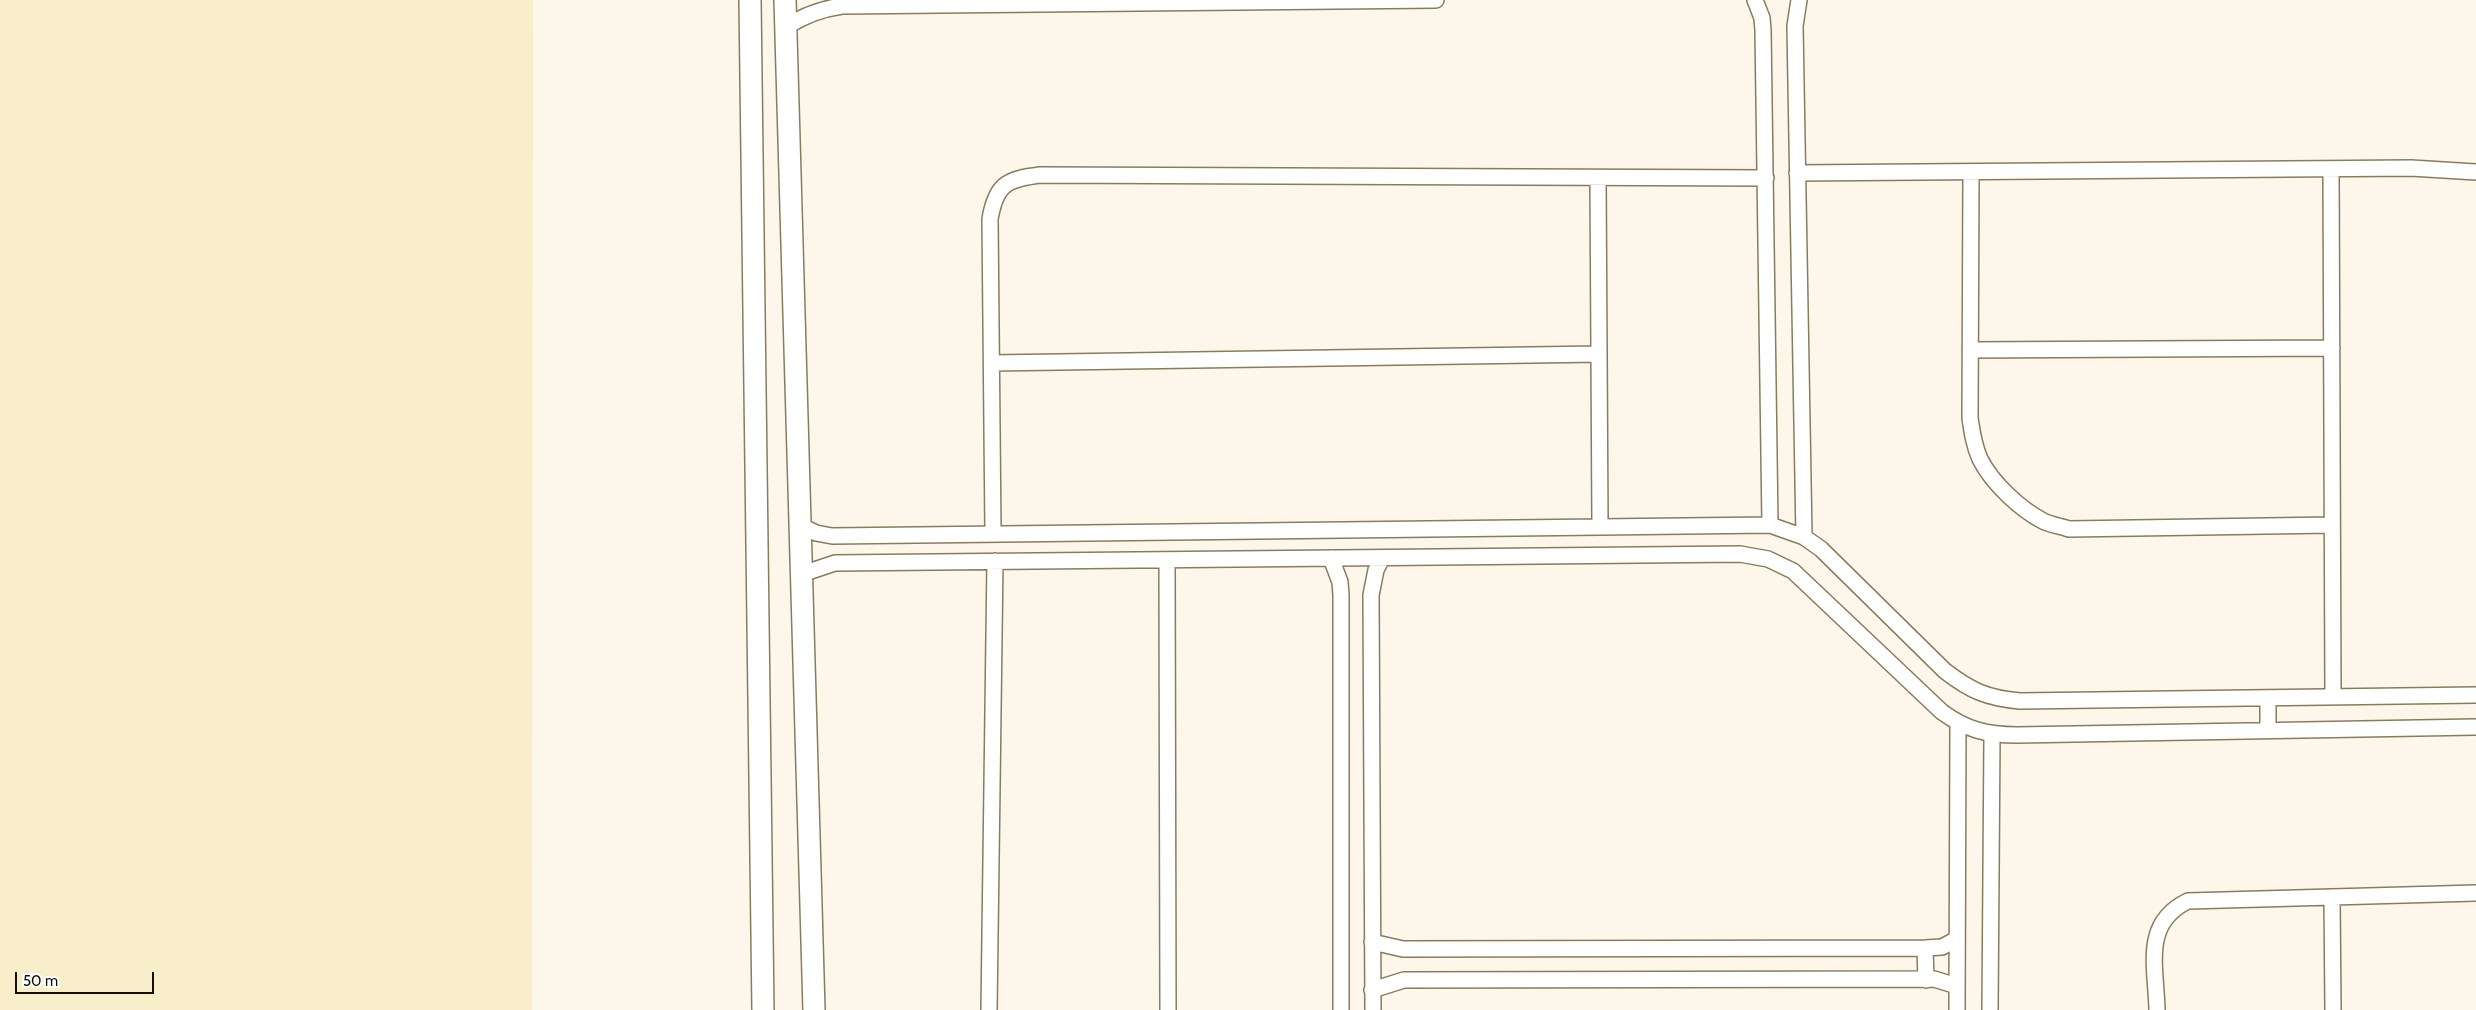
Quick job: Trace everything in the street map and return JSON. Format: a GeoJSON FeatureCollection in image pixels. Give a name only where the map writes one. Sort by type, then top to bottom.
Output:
{"type":"FeatureCollection","features":[{"type":"Feature","properties":{"kind":"street"},"geometry":{"type":"LineString","coordinates":[[750,0],[763,1010]]}},
{"type":"Feature","properties":{"kind":"street"},"geometry":{"type":"LineString","coordinates":[[785,0],[814,1010]]}},
{"type":"Feature","properties":{"kind":"street"},"geometry":{"type":"LineString","coordinates":[[786,27],[803,16],[822,9],[842,6],[1436,0]]}},
{"type":"Feature","properties":{"kind":"street"},"geometry":{"type":"LineString","coordinates":[[1755,0],[1762,18],[1764,30],[1770,526]]}},
{"type":"Feature","properties":{"kind":"street"},"geometry":{"type":"LineString","coordinates":[[1799,0],[1795,26],[1804,537]]}},
{"type":"Feature","properties":{"kind":"street"},"geometry":{"type":"LineString","coordinates":[[1798,173],[2331,168],[2411,168],[2476,172]]}},
{"type":"Feature","properties":{"kind":"street"},"geometry":{"type":"LineString","coordinates":[[2331,168],[2333,697]]}},
{"type":"Feature","properties":{"kind":"street"},"geometry":{"type":"LineString","coordinates":[[1971,172],[1970,418],[1973,440],[1981,460],[1994,478],[2022,507],[2044,522],[2069,529],[2332,525]]}},
{"type":"Feature","properties":{"kind":"street"},"geometry":{"type":"LineString","coordinates":[[993,533],[990,219],[993,200],[1002,186],[1018,178],[1040,175],[1766,178]]}},
{"type":"Feature","properties":{"kind":"street"},"geometry":{"type":"LineString","coordinates":[[1598,178],[1600,526]]}},
{"type":"Feature","properties":{"kind":"street"},"geometry":{"type":"LineString","coordinates":[[1970,350],[2332,348]]}},
{"type":"Feature","properties":{"kind":"street"},"geometry":{"type":"LineString","coordinates":[[992,363],[1598,354]]}},
{"type":"Feature","properties":{"kind":"street"},"geometry":{"type":"LineString","coordinates":[[801,526],[816,533],[832,536],[1600,526],[1770,526],[1804,537],[1821,549],[1945,671],[1967,688],[1992,698],[2020,701],[2476,695]]}},
{"type":"Feature","properties":{"kind":"street"},"geometry":{"type":"LineString","coordinates":[[802,574],[836,563],[1740,554],[1768,559],[1793,571],[1942,712],[1958,724],[1992,735],[2476,727]]}},
{"type":"Feature","properties":{"kind":"street"},"geometry":{"type":"LineString","coordinates":[[1331,558],[1340,582],[1341,595],[1342,1010]]}},
{"type":"Feature","properties":{"kind":"street"},"geometry":{"type":"LineString","coordinates":[[1373,1010],[1371,595],[1376,570],[1382,558]]}},
{"type":"Feature","properties":{"kind":"street"},"geometry":{"type":"LineString","coordinates":[[1167,560],[1168,1010]]}},
{"type":"Feature","properties":{"kind":"street"},"geometry":{"type":"LineString","coordinates":[[989,1010],[995,562]]}},
{"type":"Feature","properties":{"kind":"street"},"geometry":{"type":"LineString","coordinates":[[2268,698],[2268,730]]}},
{"type":"Feature","properties":{"kind":"street"},"geometry":{"type":"LineString","coordinates":[[1957,1010],[1958,724]]}},
{"type":"Feature","properties":{"kind":"street"},"geometry":{"type":"LineString","coordinates":[[1990,1010],[1992,735]]}},
{"type":"Feature","properties":{"kind":"street"},"geometry":{"type":"LineString","coordinates":[[2157,1010],[2155,946],[2157,931],[2164,918],[2175,908],[2188,901],[2476,893]]}},
{"type":"Feature","properties":{"kind":"street"},"geometry":{"type":"LineString","coordinates":[[2332,897],[2333,1010]]}},
{"type":"Feature","properties":{"kind":"street"},"geometry":{"type":"LineString","coordinates":[[1372,942],[1403,949],[1925,948],[1942,946],[1957,939]]}},
{"type":"Feature","properties":{"kind":"street"},"geometry":{"type":"LineString","coordinates":[[1925,948],[1926,980]]}},
{"type":"Feature","properties":{"kind":"street"},"geometry":{"type":"LineString","coordinates":[[1372,990],[1404,980],[1942,980],[1957,986]]}},
{"type":"Feature","properties":{"kind":"sand"},"geometry":{"type":"Polygon","coordinates":[[[0,0],[533,0],[532,1010],[0,1010],[0,0]]]}}]}
